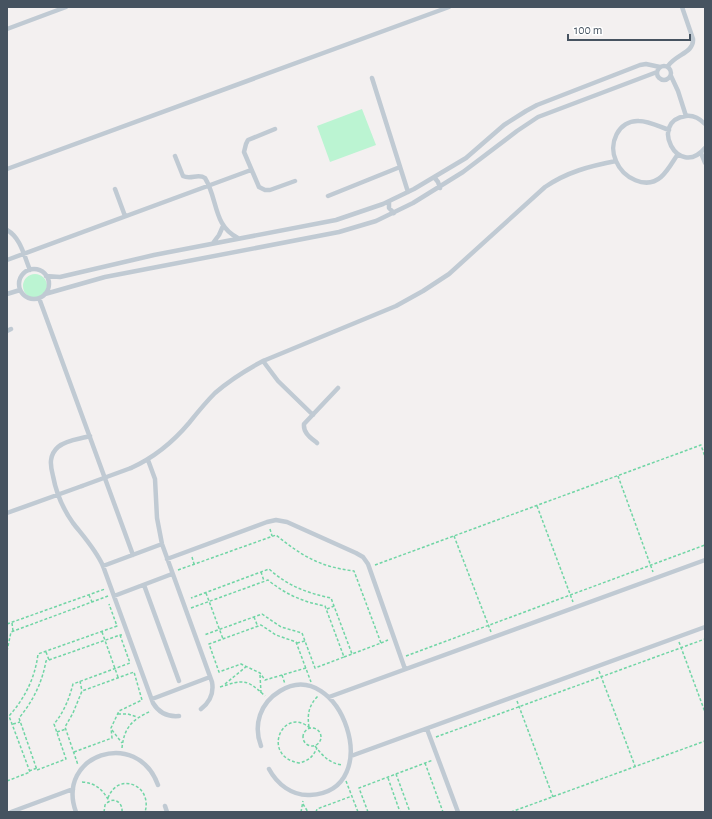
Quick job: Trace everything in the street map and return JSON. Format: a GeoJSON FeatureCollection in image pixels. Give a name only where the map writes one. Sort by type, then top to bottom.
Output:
{"type":"FeatureCollection","features":[{"type":"Feature","properties":{"kind":"lane"},"geometry":{"type":"LineString","coordinates":[[7,29],[66,7]]}},
{"type":"Feature","properties":{"kind":"lane"},"geometry":{"type":"LineString","coordinates":[[7,169],[448,7]]}},
{"type":"Feature","properties":{"kind":"lane"},"geometry":{"type":"LineString","coordinates":[[46,276],[60,277],[129,260],[336,220],[389,202],[466,158],[504,125],[537,105],[640,65],[646,64],[660,67],[665,65],[668,66],[677,57],[690,49],[694,43],[682,7]]}},
{"type":"Feature","properties":{"kind":"lane"},"geometry":{"type":"LineString","coordinates":[[668,66],[671,70],[671,76],[678,91],[686,116]]}},
{"type":"Feature","properties":{"kind":"lane"},"geometry":{"type":"LineString","coordinates":[[45,294],[49,287],[44,273],[37,269],[30,270],[21,276],[19,283],[20,290],[28,298],[39,298],[45,294],[105,277],[351,229],[376,221],[440,188],[475,165],[517,131],[538,117],[657,72],[660,67]]}},
{"type":"Feature","properties":{"kind":"lane"},"geometry":{"type":"LineString","coordinates":[[657,72],[661,79],[667,80],[671,76]]}},
{"type":"Feature","properties":{"kind":"lane"},"geometry":{"type":"LineString","coordinates":[[372,78],[408,192]]}},
{"type":"Feature","properties":{"kind":"lane"},"geometry":{"type":"LineString","coordinates":[[705,124],[695,117],[686,116],[677,119],[669,130],[668,139],[669,144],[674,151],[687,157],[700,153],[705,148]]}},
{"type":"Feature","properties":{"kind":"lane"},"geometry":{"type":"LineString","coordinates":[[669,130],[639,121],[624,125],[618,131],[614,143],[616,161],[619,167],[628,176],[636,181],[645,183],[654,181],[662,176],[678,154]]}},
{"type":"Feature","properties":{"kind":"lane"},"geometry":{"type":"LineString","coordinates":[[275,129],[252,138],[246,144],[244,152],[256,184],[265,190],[270,190],[295,181]]}},
{"type":"Feature","properties":{"kind":"lane"},"geometry":{"type":"LineString","coordinates":[[700,153],[705,163]]}},
{"type":"Feature","properties":{"kind":"lane"},"geometry":{"type":"LineString","coordinates":[[175,156],[183,176],[188,178],[201,176],[205,178],[223,226],[230,234],[239,238]]}},
{"type":"Feature","properties":{"kind":"lane"},"geometry":{"type":"LineString","coordinates":[[7,513],[131,468],[148,460],[162,450],[180,433],[216,393],[238,375],[263,361],[396,306],[423,291],[449,274],[553,181],[579,169],[616,161]]}},
{"type":"Feature","properties":{"kind":"lane"},"geometry":{"type":"LineString","coordinates":[[328,196],[400,167]]}},
{"type":"Feature","properties":{"kind":"lane"},"geometry":{"type":"LineString","coordinates":[[7,260],[251,170]]}},
{"type":"Feature","properties":{"kind":"lane"},"geometry":{"type":"LineString","coordinates":[[434,177],[440,188]]}},
{"type":"Feature","properties":{"kind":"lane"},"geometry":{"type":"LineString","coordinates":[[115,189],[125,216]]}},
{"type":"Feature","properties":{"kind":"lane"},"geometry":{"type":"LineString","coordinates":[[389,202],[389,208],[394,213]]}},
{"type":"Feature","properties":{"kind":"lane"},"geometry":{"type":"LineString","coordinates":[[213,243],[223,226]]}},
{"type":"Feature","properties":{"kind":"lane"},"geometry":{"type":"LineString","coordinates":[[7,230],[16,237],[30,270]]}},
{"type":"Feature","properties":{"kind":"lane"},"geometry":{"type":"LineString","coordinates":[[7,294],[20,290]]}},
{"type":"Feature","properties":{"kind":"lane"},"geometry":{"type":"LineString","coordinates":[[39,298],[133,555]]}},
{"type":"Feature","properties":{"kind":"lane"},"geometry":{"type":"LineString","coordinates":[[263,361],[278,381],[313,415]]}},
{"type":"Feature","properties":{"kind":"lane"},"geometry":{"type":"LineString","coordinates":[[317,443],[305,432],[304,424],[338,388]]}},
{"type":"Feature","properties":{"kind":"lane"},"geometry":{"type":"LineString","coordinates":[[90,436],[65,443],[54,452],[50,466],[58,495],[68,514],[97,553],[111,586],[156,707],[164,714],[169,716],[179,716]]}},
{"type":"Feature","properties":{"kind":"lane"},"geometry":{"type":"LineString","coordinates":[[148,460],[155,479],[156,518],[162,544],[213,687],[211,697],[200,709]]}},
{"type":"Feature","properties":{"kind":"lane"},"geometry":{"type":"LineString","coordinates":[[167,559],[276,520],[287,522],[356,553],[363,557],[368,564],[405,669]]}},
{"type":"Feature","properties":{"kind":"lane"},"geometry":{"type":"LineString","coordinates":[[103,566],[162,544]]}},
{"type":"Feature","properties":{"kind":"lane"},"geometry":{"type":"LineString","coordinates":[[329,697],[705,560]]}},
{"type":"Feature","properties":{"kind":"lane"},"geometry":{"type":"LineString","coordinates":[[114,596],[172,573]]}},
{"type":"Feature","properties":{"kind":"lane"},"geometry":{"type":"LineString","coordinates":[[144,585],[179,681]]}},
{"type":"Feature","properties":{"kind":"lane"},"geometry":{"type":"LineString","coordinates":[[351,756],[705,627]]}},
{"type":"Feature","properties":{"kind":"lane"},"geometry":{"type":"LineString","coordinates":[[152,699],[210,677]]}},
{"type":"Feature","properties":{"kind":"lane"},"geometry":{"type":"LineString","coordinates":[[261,746],[258,740],[257,726],[261,712],[269,700],[280,690],[302,685],[323,692],[336,704],[349,736],[351,746],[350,765],[344,776],[336,785],[326,791],[303,795],[296,793],[277,781],[269,769]]}},
{"type":"Feature","properties":{"kind":"lane"},"geometry":{"type":"LineString","coordinates":[[427,729],[458,812]]}},
{"type":"Feature","properties":{"kind":"lane"},"geometry":{"type":"LineString","coordinates":[[76,812],[73,802],[74,782],[85,764],[97,756],[111,752],[132,756],[144,763],[153,773],[158,785]]}},
{"type":"Feature","properties":{"kind":"lane"},"geometry":{"type":"LineString","coordinates":[[11,812],[73,789]]}},
{"type":"Feature","properties":{"kind":"lane"},"geometry":{"type":"LineString","coordinates":[[165,806],[166,812]]}},
{"type":"Feature","properties":{"kind":"path"},"geometry":{"type":"LineString","coordinates":[[373,566],[701,445],[705,457]]}},
{"type":"Feature","properties":{"kind":"path"},"geometry":{"type":"LineString","coordinates":[[618,476],[655,578]]}},
{"type":"Feature","properties":{"kind":"path"},"geometry":{"type":"LineString","coordinates":[[536,506],[575,607]]}},
{"type":"Feature","properties":{"kind":"path"},"geometry":{"type":"LineString","coordinates":[[268,522],[272,536]]}},
{"type":"Feature","properties":{"kind":"path"},"geometry":{"type":"LineString","coordinates":[[172,573],[276,535],[295,550],[315,562],[335,568],[354,571],[381,643]]}},
{"type":"Feature","properties":{"kind":"path"},"geometry":{"type":"LineString","coordinates":[[454,536],[493,637]]}},
{"type":"Feature","properties":{"kind":"path"},"geometry":{"type":"LineString","coordinates":[[406,656],[705,545]]}},
{"type":"Feature","properties":{"kind":"path"},"geometry":{"type":"LineString","coordinates":[[191,598],[269,569],[295,587],[313,594],[331,598],[352,654]]}},
{"type":"Feature","properties":{"kind":"path"},"geometry":{"type":"LineString","coordinates":[[261,572],[264,581]]}},
{"type":"Feature","properties":{"kind":"path"},"geometry":{"type":"LineString","coordinates":[[186,610],[268,580],[296,598],[325,606],[344,657]]}},
{"type":"Feature","properties":{"kind":"path"},"geometry":{"type":"LineString","coordinates":[[7,624],[111,586]]}},
{"type":"Feature","properties":{"kind":"path"},"geometry":{"type":"LineString","coordinates":[[206,592],[223,639]]}},
{"type":"Feature","properties":{"kind":"path"},"geometry":{"type":"LineString","coordinates":[[89,594],[92,602]]}},
{"type":"Feature","properties":{"kind":"path"},"geometry":{"type":"LineString","coordinates":[[13,631],[107,597]]}},
{"type":"Feature","properties":{"kind":"path"},"geometry":{"type":"LineString","coordinates":[[29,771],[9,716],[28,690],[38,654],[117,626],[109,604]]}},
{"type":"Feature","properties":{"kind":"path"},"geometry":{"type":"LineString","coordinates":[[326,609],[334,606]]}},
{"type":"Feature","properties":{"kind":"path"},"geometry":{"type":"LineString","coordinates":[[204,635],[262,614],[281,626],[302,633],[315,668],[394,638]]}},
{"type":"Feature","properties":{"kind":"path"},"geometry":{"type":"LineString","coordinates":[[254,617],[258,627]]}},
{"type":"Feature","properties":{"kind":"path"},"geometry":{"type":"LineString","coordinates":[[7,651],[11,632],[13,631],[12,622]]}},
{"type":"Feature","properties":{"kind":"path"},"geometry":{"type":"LineString","coordinates":[[306,668],[265,680],[260,673],[241,664],[219,672],[209,644],[261,625],[276,635],[296,642],[296,644],[306,668],[313,688]]}},
{"type":"Feature","properties":{"kind":"path"},"geometry":{"type":"LineString","coordinates":[[102,631],[118,678]]}},
{"type":"Feature","properties":{"kind":"path"},"geometry":{"type":"LineString","coordinates":[[7,781],[37,768],[37,770],[66,759],[54,724],[67,703],[73,684],[130,663],[120,635],[46,661],[42,678],[35,695],[19,718],[37,768]]}},
{"type":"Feature","properties":{"kind":"path"},"geometry":{"type":"LineString","coordinates":[[677,637],[705,712]]}},
{"type":"Feature","properties":{"kind":"path"},"geometry":{"type":"LineString","coordinates":[[436,737],[705,639]]}},
{"type":"Feature","properties":{"kind":"path"},"geometry":{"type":"LineString","coordinates":[[296,644],[305,641]]}},
{"type":"Feature","properties":{"kind":"path"},"geometry":{"type":"LineString","coordinates":[[46,651],[49,660]]}},
{"type":"Feature","properties":{"kind":"path"},"geometry":{"type":"LineString","coordinates":[[220,687],[246,666]]}},
{"type":"Feature","properties":{"kind":"path"},"geometry":{"type":"LineString","coordinates":[[598,666],[635,766]]}},
{"type":"Feature","properties":{"kind":"path"},"geometry":{"type":"LineString","coordinates":[[74,752],[112,738],[111,728],[120,711],[142,700],[134,672],[82,690]]}},
{"type":"Feature","properties":{"kind":"path"},"geometry":{"type":"LineString","coordinates":[[260,673],[261,693]]}},
{"type":"Feature","properties":{"kind":"path"},"geometry":{"type":"LineString","coordinates":[[282,675],[287,688]]}},
{"type":"Feature","properties":{"kind":"path"},"geometry":{"type":"LineString","coordinates":[[80,681],[82,690],[73,713],[65,727],[80,771]]}},
{"type":"Feature","properties":{"kind":"path"},"geometry":{"type":"LineString","coordinates":[[223,685],[244,681],[252,685],[269,700]]}},
{"type":"Feature","properties":{"kind":"path"},"geometry":{"type":"LineString","coordinates":[[310,728],[308,718],[310,706],[323,692]]}},
{"type":"Feature","properties":{"kind":"path"},"geometry":{"type":"LineString","coordinates":[[515,696],[553,797]]}},
{"type":"Feature","properties":{"kind":"path"},"geometry":{"type":"LineString","coordinates":[[122,753],[122,744],[128,727],[137,717],[150,711]]}},
{"type":"Feature","properties":{"kind":"path"},"geometry":{"type":"LineString","coordinates":[[118,714],[128,714],[137,717]]}},
{"type":"Feature","properties":{"kind":"path"},"geometry":{"type":"LineString","coordinates":[[12,724],[20,722]]}},
{"type":"Feature","properties":{"kind":"path"},"geometry":{"type":"LineString","coordinates":[[310,728],[302,735],[303,742],[308,746],[315,746],[320,742],[320,733],[316,729],[310,728],[300,722],[288,724],[282,728],[278,746],[285,758],[299,763],[312,757],[317,748]]}},
{"type":"Feature","properties":{"kind":"path"},"geometry":{"type":"LineString","coordinates":[[111,728],[122,744]]}},
{"type":"Feature","properties":{"kind":"path"},"geometry":{"type":"LineString","coordinates":[[57,732],[66,729]]}},
{"type":"Feature","properties":{"kind":"path"},"geometry":{"type":"LineString","coordinates":[[511,812],[705,741]]}},
{"type":"Feature","properties":{"kind":"path"},"geometry":{"type":"LineString","coordinates":[[315,746],[330,762],[339,765],[350,765]]}},
{"type":"Feature","properties":{"kind":"path"},"geometry":{"type":"LineString","coordinates":[[368,812],[359,788],[438,758]]}},
{"type":"Feature","properties":{"kind":"path"},"geometry":{"type":"LineString","coordinates":[[425,763],[443,812]]}},
{"type":"Feature","properties":{"kind":"path"},"geometry":{"type":"LineString","coordinates":[[396,774],[410,812]]}},
{"type":"Feature","properties":{"kind":"path"},"geometry":{"type":"LineString","coordinates":[[344,776],[358,812]]}},
{"type":"Feature","properties":{"kind":"path"},"geometry":{"type":"LineString","coordinates":[[387,777],[400,812]]}},
{"type":"Feature","properties":{"kind":"path"},"geometry":{"type":"LineString","coordinates":[[74,782],[85,782],[95,785],[103,791],[109,799],[119,802],[122,812]]}},
{"type":"Feature","properties":{"kind":"path"},"geometry":{"type":"LineString","coordinates":[[104,812],[105,805],[113,790],[120,784],[125,783],[135,786],[142,791],[146,799],[145,812]]}},
{"type":"Feature","properties":{"kind":"path"},"geometry":{"type":"LineString","coordinates":[[301,812],[303,795]]}},
{"type":"Feature","properties":{"kind":"path"},"geometry":{"type":"LineString","coordinates":[[316,812],[317,809],[352,796]]}},
{"type":"Feature","properties":{"kind":"path"},"geometry":{"type":"LineString","coordinates":[[302,803],[308,812]]}},
{"type":"Feature","properties":{"kind":"green space"},"geometry":{"type":"Polygon","coordinates":[[[362,109],[376,145],[330,162],[317,126],[362,109]]]}},
{"type":"Feature","properties":{"kind":"green space"},"geometry":{"type":"Polygon","coordinates":[[[35,274],[44,277],[47,286],[44,295],[35,298],[26,295],[23,286],[26,277],[35,274]]]}}]}
